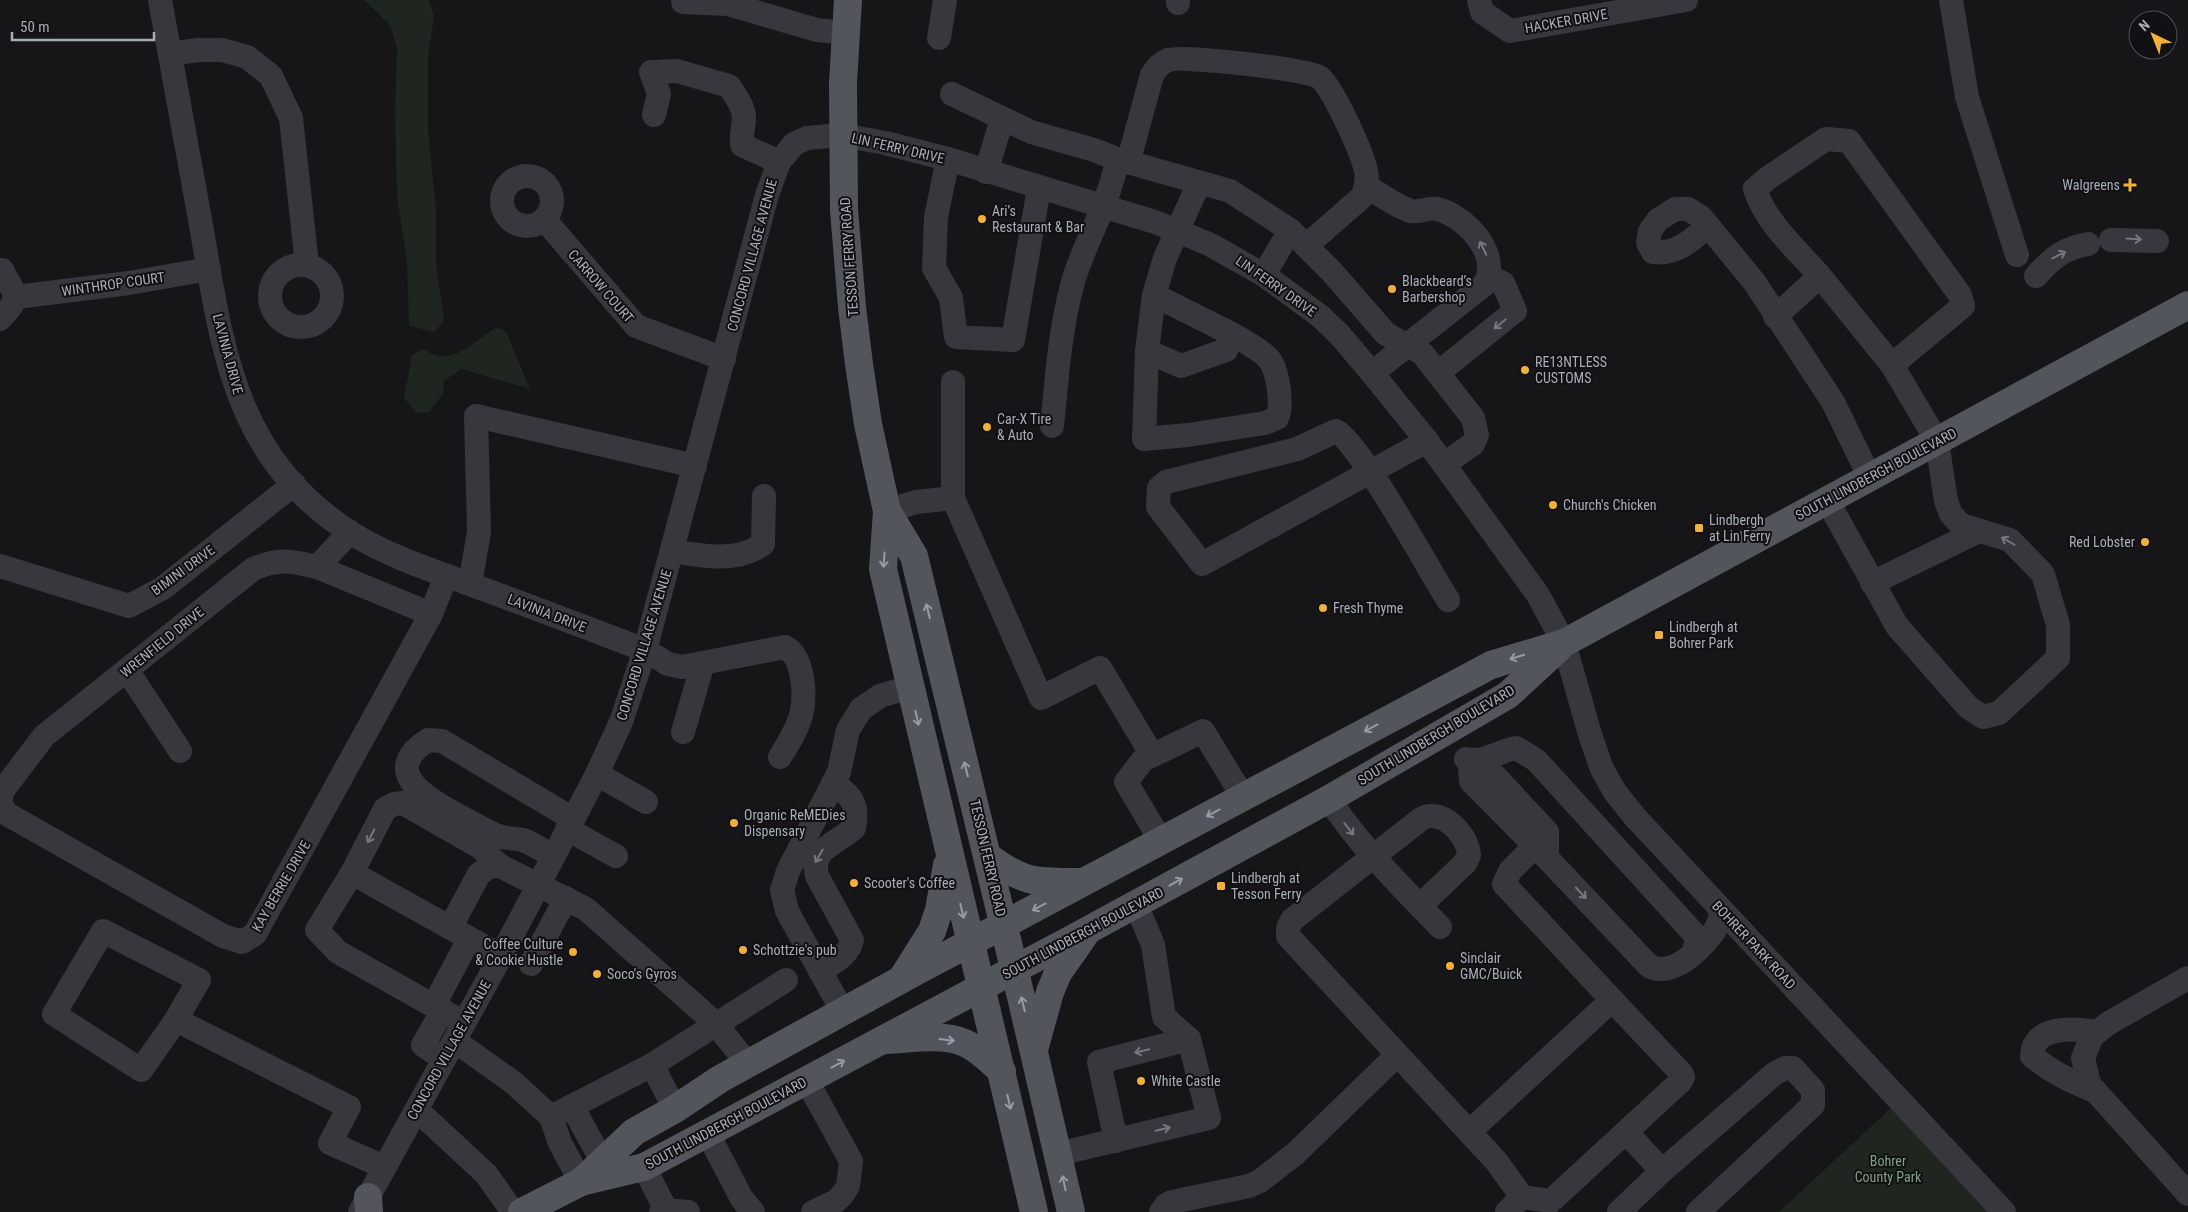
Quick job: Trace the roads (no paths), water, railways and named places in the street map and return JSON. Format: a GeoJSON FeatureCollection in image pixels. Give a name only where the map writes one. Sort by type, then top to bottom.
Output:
{"type":"FeatureCollection","features":[{"type":"Feature","properties":{"kind":"main road","name":"TESSON FERRY ROAD"},"geometry":{"type":"LineString","coordinates":[[848,0],[842,135],[844,210],[852,307],[868,424],[887,511],[883,569],[1034,1212]]}},
{"type":"Feature","properties":{"kind":"main road","name":"SOUTH LINDBERGH BOULEVARD"},"geometry":{"type":"LineString","coordinates":[[581,1182],[634,1132],[748,1064],[843,1012],[1491,665],[1564,643],[2188,305]]}},
{"type":"Feature","properties":{"kind":"main road","name":"TESSON FERRY ROAD"},"geometry":{"type":"LineString","coordinates":[[887,511],[914,556],[1034,1052],[1070,1212]]}},
{"type":"Feature","properties":{"kind":"main road","name":"SOUTH LINDBERGH BOULEVARD"},"geometry":{"type":"LineString","coordinates":[[522,1212],[581,1182],[644,1167],[1088,931],[1329,799],[1508,695],[1564,643]]}},
{"type":"Feature","properties":{"kind":"main road"},"geometry":{"type":"LineString","coordinates":[[900,981],[932,931],[939,910],[949,854]]}},
{"type":"Feature","properties":{"kind":"main road"},"geometry":{"type":"LineString","coordinates":[[987,856],[1010,873],[1030,881],[1085,882]]}},
{"type":"Feature","properties":{"kind":"main road"},"geometry":{"type":"LineString","coordinates":[[1034,1052],[1050,992],[1058,973],[1088,931]]}},
{"type":"Feature","properties":{"kind":"main road"},"geometry":{"type":"LineString","coordinates":[[881,1041],[948,1039],[965,1043],[1002,1071]]}},
{"type":"Feature","properties":{"kind":"street","name":"LAVINIA DRIVE"},"geometry":{"type":"LineString","coordinates":[[160,0],[220,335],[233,382],[258,436],[294,484],[328,516],[350,532],[393,555],[645,650],[668,664],[682,668],[785,647],[795,655],[801,675],[803,699],[801,716],[780,757]]}},
{"type":"Feature","properties":{"kind":"street"},"geometry":{"type":"LineString","coordinates":[[939,38],[945,0]]}},
{"type":"Feature","properties":{"kind":"street","name":"HACKER DRIVE"},"geometry":{"type":"LineString","coordinates":[[1481,6],[1510,31],[1686,0]]}},
{"type":"Feature","properties":{"kind":"street"},"geometry":{"type":"LineString","coordinates":[[1951,0],[1967,97],[2017,256]]}},
{"type":"Feature","properties":{"kind":"street"},"geometry":{"type":"LineString","coordinates":[[683,2],[728,4],[817,30],[846,33]]}},
{"type":"Feature","properties":{"kind":"street"},"geometry":{"type":"LineString","coordinates":[[170,54],[198,50],[222,50],[247,57],[271,76],[291,118],[307,265]]}},
{"type":"Feature","properties":{"kind":"street"},"geometry":{"type":"LineString","coordinates":[[1052,426],[1062,336],[1074,282],[1122,161],[1152,75],[1160,64],[1170,60],[1180,60],[1288,68],[1320,77],[1334,95],[1366,171],[1367,186],[1362,197],[1298,238],[1264,275]]}},
{"type":"Feature","properties":{"kind":"street"},"geometry":{"type":"LineString","coordinates":[[654,115],[659,94],[651,72],[677,71],[729,86],[742,107],[745,118],[741,134],[742,145],[779,162]]}},
{"type":"Feature","properties":{"kind":"street"},"geometry":{"type":"LineString","coordinates":[[952,94],[1031,132],[1094,150],[1122,161],[1230,191],[1298,238],[1386,334],[1422,353],[1473,418],[1477,435],[1473,444],[1444,464]]}},
{"type":"Feature","properties":{"kind":"street"},"geometry":{"type":"LineString","coordinates":[[986,172],[1002,119]]}},
{"type":"Feature","properties":{"kind":"street","name":"LIN FERRY DRIVE"},"geometry":{"type":"LineString","coordinates":[[842,135],[885,143],[948,159],[1039,188],[1104,206],[1178,231],[1216,248],[1264,275],[1320,316],[1339,334],[1372,372],[1427,441],[1538,595],[1564,643]]}},
{"type":"Feature","properties":{"kind":"street","name":"CONCORD VILLAGE AVENUE"},"geometry":{"type":"LineString","coordinates":[[366,1207],[384,1167],[417,1110],[554,856],[597,774],[621,722],[645,650],[767,195],[779,162],[794,144],[808,138],[842,135]]}},
{"type":"Feature","properties":{"kind":"street"},"geometry":{"type":"LineString","coordinates":[[1827,500],[1872,583],[1898,626],[1968,707],[1984,717],[1998,712],[2058,658],[2058,625],[2043,574],[2010,540],[1960,525],[1951,514],[1946,501],[1937,441],[1892,365],[1776,225],[1758,198],[1755,189],[1768,178],[1826,139],[1837,138],[1849,141],[1960,295],[1964,306],[1892,365]]}},
{"type":"Feature","properties":{"kind":"street"},"geometry":{"type":"LineString","coordinates":[[948,159],[936,217],[934,268],[951,298],[956,337],[1013,340],[1039,188]]}},
{"type":"Feature","properties":{"kind":"street"},"geometry":{"type":"LineString","coordinates":[[1154,295],[1232,334],[1270,359],[1275,375],[1281,410],[1277,418],[1265,423],[1188,435],[1144,439],[1147,351],[1154,295],[1164,258],[1199,183]]}},
{"type":"Feature","properties":{"kind":"street"},"geometry":{"type":"LineString","coordinates":[[1367,186],[1397,205],[1413,212],[1435,208],[1453,214],[1478,238],[1490,262],[1489,276],[1485,284],[1372,372]]}},
{"type":"Feature","properties":{"kind":"street","name":"CARROW COURT"},"geometry":{"type":"LineString","coordinates":[[544,219],[636,326],[724,358]]}},
{"type":"Feature","properties":{"kind":"street"},"geometry":{"type":"LineString","coordinates":[[1708,226],[1755,283],[1833,402],[1870,478]]}},
{"type":"Feature","properties":{"kind":"street"},"geometry":{"type":"LineString","coordinates":[[2036,276],[2053,257],[2077,246],[2100,242],[2157,241]]}},
{"type":"Feature","properties":{"kind":"street","name":"WINTHROP COURT"},"geometry":{"type":"LineString","coordinates":[[16,297],[129,283],[209,269]]}},
{"type":"Feature","properties":{"kind":"street"},"geometry":{"type":"LineString","coordinates":[[0,270],[2,270],[16,297],[15,303],[0,319]]}},
{"type":"Feature","properties":{"kind":"street"},"geometry":{"type":"LineString","coordinates":[[1438,373],[1515,311],[1503,283],[1489,276]]}},
{"type":"Feature","properties":{"kind":"street"},"geometry":{"type":"LineString","coordinates":[[1775,316],[1820,276]]}},
{"type":"Feature","properties":{"kind":"street"},"geometry":{"type":"LineString","coordinates":[[1147,351],[1182,366],[1226,350],[1232,334]]}},
{"type":"Feature","properties":{"kind":"street"},"geometry":{"type":"LineString","coordinates":[[953,382],[953,498],[1041,698],[1100,668],[1152,756]]}},
{"type":"Feature","properties":{"kind":"street"},"geometry":{"type":"LineString","coordinates":[[470,584],[479,532],[476,416],[695,466]]}},
{"type":"Feature","properties":{"kind":"street"},"geometry":{"type":"LineString","coordinates":[[1427,441],[1370,472],[1202,564],[1158,506],[1159,488],[1166,482],[1298,449],[1336,430],[1343,434],[1370,472],[1448,600]]}},
{"type":"Feature","properties":{"kind":"street","name":"BIMINI DRIVE"},"geometry":{"type":"LineString","coordinates":[[0,566],[129,606],[163,588],[294,484]]}},
{"type":"Feature","properties":{"kind":"street"},"geometry":{"type":"LineString","coordinates":[[672,551],[710,557],[753,552],[763,544],[764,496]]}},
{"type":"Feature","properties":{"kind":"street"},"geometry":{"type":"LineString","coordinates":[[887,511],[916,502],[953,498]]}},
{"type":"Feature","properties":{"kind":"street"},"geometry":{"type":"LineString","coordinates":[[1872,583],[1979,531]]}},
{"type":"Feature","properties":{"kind":"street"},"geometry":{"type":"LineString","coordinates":[[317,567],[350,532]]}},
{"type":"Feature","properties":{"kind":"street","name":"WRENFIELD DRIVE"},"geometry":{"type":"LineString","coordinates":[[0,801],[10,778],[44,736],[253,569],[270,561],[286,560],[317,567],[431,614]]}},
{"type":"Feature","properties":{"kind":"street","name":"KAY BERRIE DRIVE"},"geometry":{"type":"LineString","coordinates":[[0,801],[5,813],[18,822],[223,936],[242,942],[255,934],[431,614],[446,576]]}},
{"type":"Feature","properties":{"kind":"street","name":"BOHRER PARK ROAD"},"geometry":{"type":"LineString","coordinates":[[1564,643],[1590,738],[1610,783],[1634,816],[2004,1212]]}},
{"type":"Feature","properties":{"kind":"street"},"geometry":{"type":"LineString","coordinates":[[683,732],[703,663]]}},
{"type":"Feature","properties":{"kind":"street"},"geometry":{"type":"LineString","coordinates":[[127,670],[180,751]]}},
{"type":"Feature","properties":{"kind":"street"},"geometry":{"type":"LineString","coordinates":[[843,1012],[787,911],[782,890],[788,870],[839,772],[848,730],[861,709],[880,696],[910,688]]}},
{"type":"Feature","properties":{"kind":"street"},"geometry":{"type":"LineString","coordinates":[[1447,729],[1468,763],[1471,781],[1648,966],[1658,971],[1674,967],[1694,952],[1715,932],[1722,911]]}},
{"type":"Feature","properties":{"kind":"street"},"geometry":{"type":"LineString","coordinates":[[1161,841],[1126,782],[1143,760],[1203,732],[1243,797]]}},
{"type":"Feature","properties":{"kind":"street"},"geometry":{"type":"LineString","coordinates":[[554,856],[522,840],[498,836],[429,800],[410,780],[407,767],[411,756],[418,746],[428,740],[442,741],[616,856]]}},
{"type":"Feature","properties":{"kind":"street"},"geometry":{"type":"LineString","coordinates":[[1468,763],[1479,762],[1499,751],[1516,748],[1536,760],[1698,937],[1694,952]]}},
{"type":"Feature","properties":{"kind":"street"},"geometry":{"type":"LineString","coordinates":[[597,774],[646,802]]}},
{"type":"Feature","properties":{"kind":"street"},"geometry":{"type":"LineString","coordinates":[[820,971],[845,954],[852,940],[817,876],[814,866],[816,857],[825,847],[854,828],[856,805],[849,794],[833,783]]}},
{"type":"Feature","properties":{"kind":"street"},"geometry":{"type":"LineString","coordinates":[[1580,809],[1610,783]]}},
{"type":"Feature","properties":{"kind":"street"},"geometry":{"type":"LineString","coordinates":[[1329,799],[1346,827],[1372,857],[1440,927]]}},
{"type":"Feature","properties":{"kind":"street"},"geometry":{"type":"LineString","coordinates":[[581,1182],[560,1143],[551,1118],[514,1083],[454,1041],[438,1008],[338,952],[317,930],[352,873],[385,809],[394,804],[403,804],[480,847],[500,866],[586,909],[715,1023],[748,1064]]}},
{"type":"Feature","properties":{"kind":"street"},"geometry":{"type":"LineString","coordinates":[[1420,906],[1466,862],[1469,855],[1468,844],[1443,817],[1436,815],[1425,817],[1292,920],[1288,933],[1291,940],[1496,1161],[1515,1205],[1551,1201],[1683,1077],[1504,884],[1510,871],[1541,852]]}},
{"type":"Feature","properties":{"kind":"street"},"geometry":{"type":"LineString","coordinates":[[454,1041],[423,1045],[438,1008],[479,874],[489,867],[500,866]]}},
{"type":"Feature","properties":{"kind":"street"},"geometry":{"type":"LineString","coordinates":[[352,873],[501,956]]}},
{"type":"Feature","properties":{"kind":"street"},"geometry":{"type":"LineString","coordinates":[[531,964],[566,898]]}},
{"type":"Feature","properties":{"kind":"street"},"geometry":{"type":"LineString","coordinates":[[1058,1154],[1208,1118],[1189,1039],[1164,1017],[1153,945],[1136,904]]}},
{"type":"Feature","properties":{"kind":"street"},"geometry":{"type":"LineString","coordinates":[[517,925],[544,941]]}},
{"type":"Feature","properties":{"kind":"street"},"geometry":{"type":"LineString","coordinates":[[103,932],[199,980],[176,1020],[141,1070],[54,1014],[103,932]]}},
{"type":"Feature","properties":{"kind":"street"},"geometry":{"type":"LineString","coordinates":[[2188,978],[2109,1023],[2097,1032],[2092,1036],[2083,1058],[2089,1084],[2188,1194]]}},
{"type":"Feature","properties":{"kind":"street"},"geometry":{"type":"LineString","coordinates":[[551,1118],[652,1065],[715,1023],[786,980]]}},
{"type":"Feature","properties":{"kind":"street"},"geometry":{"type":"LineString","coordinates":[[1469,1132],[1612,1000]]}},
{"type":"Feature","properties":{"kind":"street"},"geometry":{"type":"LineString","coordinates":[[176,1020],[349,1106],[330,1143],[384,1167]]}},
{"type":"Feature","properties":{"kind":"street"},"geometry":{"type":"LineString","coordinates":[[2095,1090],[2068,1081],[2046,1067],[2032,1056],[2032,1045],[2040,1036],[2052,1031],[2097,1032]]}},
{"type":"Feature","properties":{"kind":"street"},"geometry":{"type":"LineString","coordinates":[[1116,1141],[1099,1062],[1189,1039]]}},
{"type":"Feature","properties":{"kind":"street"},"geometry":{"type":"LineString","coordinates":[[1161,1212],[1166,1205],[1172,1202],[1249,1186],[1268,1176],[1296,1153],[1397,1055]]}},
{"type":"Feature","properties":{"kind":"street"},"geometry":{"type":"LineString","coordinates":[[652,1065],[675,1109]]}},
{"type":"Feature","properties":{"kind":"street"},"geometry":{"type":"LineString","coordinates":[[1619,1212],[1662,1171],[1780,1069],[1793,1068],[1813,1090],[1814,1105],[1698,1212]]}},
{"type":"Feature","properties":{"kind":"street"},"geometry":{"type":"LineString","coordinates":[[807,1081],[850,1162],[848,1186],[844,1194],[836,1201],[813,1212]]}},
{"type":"Feature","properties":{"kind":"street"},"geometry":{"type":"LineString","coordinates":[[572,1106],[602,1162]]}},
{"type":"Feature","properties":{"kind":"street"},"geometry":{"type":"LineString","coordinates":[[417,1110],[486,1174],[513,1212]]}},
{"type":"Feature","properties":{"kind":"street"},"geometry":{"type":"LineString","coordinates":[[1626,1132],[1662,1171]]}},
{"type":"Feature","properties":{"kind":"street"},"geometry":{"type":"LineString","coordinates":[[708,1134],[732,1183],[753,1212]]}},
{"type":"Feature","properties":{"kind":"street"},"geometry":{"type":"LineString","coordinates":[[644,1167],[672,1211]]}},
{"type":"Feature","properties":{"kind":"place","name":"Walgreens"},"geometry":{"type":"Point","coordinates":[2130,185]}},
{"type":"Feature","properties":{"kind":"place","name":"Ari’s Restaurant & Bar"},"geometry":{"type":"Point","coordinates":[982,219]}},
{"type":"Feature","properties":{"kind":"place","name":"Blackbeard’s Barbershop"},"geometry":{"type":"Point","coordinates":[1392,289]}},
{"type":"Feature","properties":{"kind":"place","name":"RE13NTLESS CUSTOMS"},"geometry":{"type":"Point","coordinates":[1525,370]}},
{"type":"Feature","properties":{"kind":"place","name":"Car-X Tire & Auto"},"geometry":{"type":"Point","coordinates":[987,427]}},
{"type":"Feature","properties":{"kind":"place","name":"Church's Chicken"},"geometry":{"type":"Point","coordinates":[1553,505]}},
{"type":"Feature","properties":{"kind":"place","name":"Lindbergh at Lin Ferry"},"geometry":{"type":"Point","coordinates":[1699,528]}},
{"type":"Feature","properties":{"kind":"place","name":"Red Lobster"},"geometry":{"type":"Point","coordinates":[2145,542]}},
{"type":"Feature","properties":{"kind":"place","name":"Fresh Thyme"},"geometry":{"type":"Point","coordinates":[1323,608]}},
{"type":"Feature","properties":{"kind":"place","name":"Lindbergh at Bohrer Park"},"geometry":{"type":"Point","coordinates":[1659,635]}},
{"type":"Feature","properties":{"kind":"place","name":"Organic ReMEDies Dispensary"},"geometry":{"type":"Point","coordinates":[734,823]}},
{"type":"Feature","properties":{"kind":"place","name":"Scooter's Coffee"},"geometry":{"type":"Point","coordinates":[854,883]}},
{"type":"Feature","properties":{"kind":"place","name":"Lindbergh at Tesson Ferry"},"geometry":{"type":"Point","coordinates":[1221,886]}},
{"type":"Feature","properties":{"kind":"place","name":"Schottzie's pub"},"geometry":{"type":"Point","coordinates":[743,950]}},
{"type":"Feature","properties":{"kind":"place","name":"Coffee Culture & Cookie Hustle"},"geometry":{"type":"Point","coordinates":[573,952]}},
{"type":"Feature","properties":{"kind":"place","name":"Sinclair GMC/Buick"},"geometry":{"type":"Point","coordinates":[1450,966]}},
{"type":"Feature","properties":{"kind":"place","name":"Soco's Gyros"},"geometry":{"type":"Point","coordinates":[597,974]}},
{"type":"Feature","properties":{"kind":"place","name":"White Castle"},"geometry":{"type":"Point","coordinates":[1141,1081]}},
{"type":"Feature","properties":{"kind":"park label","name":"Bohrer County Park"},"geometry":{"type":"Point","coordinates":[1888,1170]}}]}
